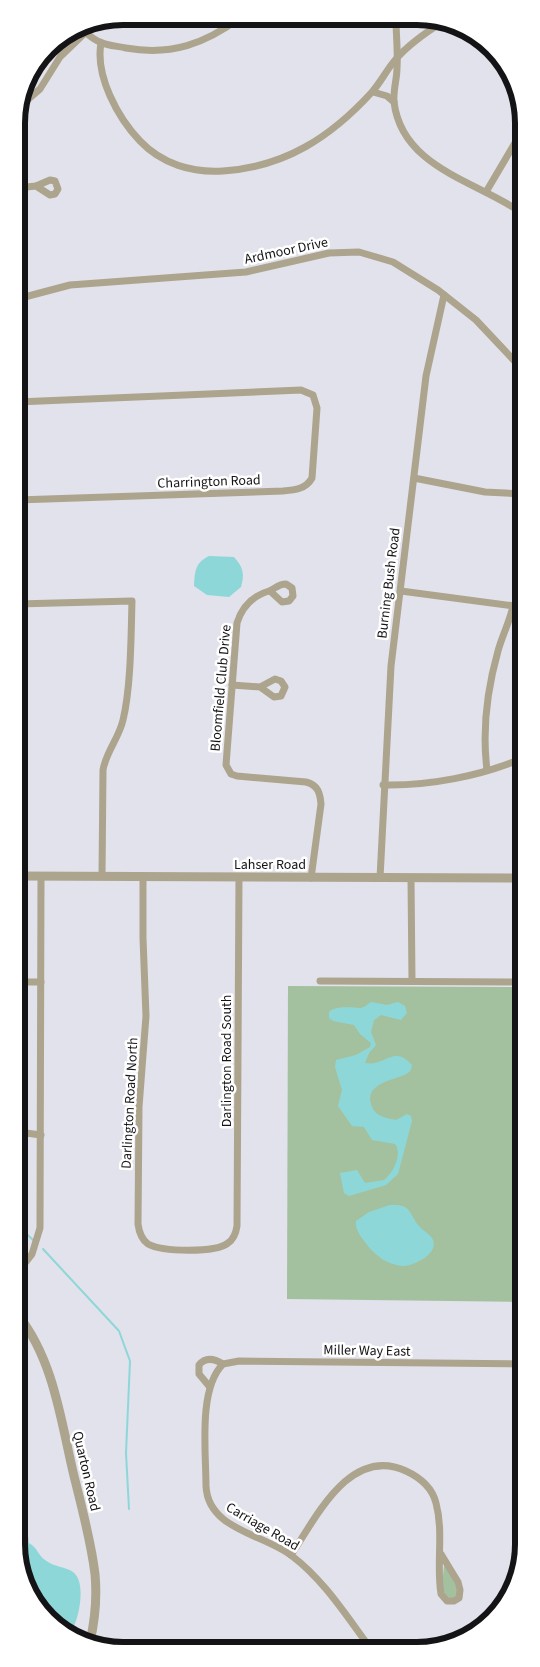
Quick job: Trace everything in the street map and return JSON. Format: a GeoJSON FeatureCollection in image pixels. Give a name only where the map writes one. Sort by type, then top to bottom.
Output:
{"type":"FeatureCollection","features":[{"type":"Feature","properties":{"kind":"street"},"geometry":{"type":"LineString","coordinates":[[88,31],[101,43],[149,51],[180,49],[206,39],[228,25]]}},
{"type":"Feature","properties":{"kind":"street"},"geometry":{"type":"LineString","coordinates":[[396,25],[397,58],[394,102],[403,128],[423,155],[440,168],[515,208]]}},
{"type":"Feature","properties":{"kind":"street"},"geometry":{"type":"LineString","coordinates":[[101,43],[99,60],[101,68],[128,128],[156,155],[174,164],[194,170],[215,172],[251,168],[297,153],[332,131],[373,92],[397,58],[437,27]]}},
{"type":"Feature","properties":{"kind":"street"},"geometry":{"type":"LineString","coordinates":[[28,101],[34,96],[60,57],[77,37]]}},
{"type":"Feature","properties":{"kind":"street"},"geometry":{"type":"LineString","coordinates":[[373,92],[387,96],[394,102]]}},
{"type":"Feature","properties":{"kind":"street"},"geometry":{"type":"LineString","coordinates":[[486,192],[515,143]]}},
{"type":"Feature","properties":{"kind":"street"},"geometry":{"type":"LineString","coordinates":[[25,187],[36,186]]}},
{"type":"Feature","properties":{"kind":"street","name":"Ardmoor Drive"},"geometry":{"type":"LineString","coordinates":[[25,297],[70,285],[246,272],[329,253],[371,254],[390,260],[408,269],[444,294],[489,333],[515,361]]}},
{"type":"Feature","properties":{"kind":"street","name":"Burning Bush Road"},"geometry":{"type":"LineString","coordinates":[[380,878],[383,784],[390,674],[426,376],[444,294]]}},
{"type":"Feature","properties":{"kind":"street","name":"Charrington Road"},"geometry":{"type":"LineString","coordinates":[[25,402],[301,390],[313,395],[317,408],[312,473],[310,482],[301,488],[284,491],[25,500]]}},
{"type":"Feature","properties":{"kind":"street"},"geometry":{"type":"LineString","coordinates":[[414,478],[485,492],[515,494]]}},
{"type":"Feature","properties":{"kind":"street","name":"Bloomfield Club Drive"},"geometry":{"type":"LineString","coordinates":[[270,591],[261,593],[250,601],[239,616],[235,631],[226,760],[228,770],[237,776],[306,782],[312,784],[319,791],[320,813],[310,878]]}},
{"type":"Feature","properties":{"kind":"street"},"geometry":{"type":"LineString","coordinates":[[401,591],[513,606],[499,649],[489,693],[485,734],[488,770]]}},
{"type":"Feature","properties":{"kind":"street"},"geometry":{"type":"LineString","coordinates":[[25,604],[132,601],[131,640],[123,720],[106,757],[103,770],[102,876]]}},
{"type":"Feature","properties":{"kind":"street"},"geometry":{"type":"LineString","coordinates":[[232,685],[260,687]]}},
{"type":"Feature","properties":{"kind":"street"},"geometry":{"type":"LineString","coordinates":[[383,784],[434,780],[488,770],[515,760]]}},
{"type":"Feature","properties":{"kind":"street","name":"Lahser Road"},"geometry":{"type":"LineString","coordinates":[[25,876],[515,878]]}},
{"type":"Feature","properties":{"kind":"street"},"geometry":{"type":"LineString","coordinates":[[25,1263],[32,1254],[39,1236],[41,876]]}},
{"type":"Feature","properties":{"kind":"street","name":"Darlington Road North"},"geometry":{"type":"LineString","coordinates":[[143,877],[146,1010],[140,1100],[138,1230],[144,1240],[156,1247],[208,1249],[229,1243]]}},
{"type":"Feature","properties":{"kind":"street","name":"Darlington Road South"},"geometry":{"type":"LineString","coordinates":[[229,1243],[236,1232],[238,1221],[239,877]]}},
{"type":"Feature","properties":{"kind":"street"},"geometry":{"type":"LineString","coordinates":[[411,878],[412,981]]}},
{"type":"Feature","properties":{"kind":"street"},"geometry":{"type":"LineString","coordinates":[[320,981],[515,982]]}},
{"type":"Feature","properties":{"kind":"street"},"geometry":{"type":"LineString","coordinates":[[25,982],[41,982]]}},
{"type":"Feature","properties":{"kind":"street"},"geometry":{"type":"LineString","coordinates":[[25,1133],[41,1135]]}},
{"type":"Feature","properties":{"kind":"street","name":"Quarton Road"},"geometry":{"type":"LineString","coordinates":[[25,1326],[37,1346],[49,1374],[89,1541],[96,1586],[91,1637]]}},
{"type":"Feature","properties":{"kind":"street","name":"Miller Way East"},"geometry":{"type":"LineString","coordinates":[[209,1386],[199,1374],[199,1365],[204,1360],[209,1359],[223,1364],[239,1361],[515,1364]]}},
{"type":"Feature","properties":{"kind":"street","name":"Carriage Road"},"geometry":{"type":"LineString","coordinates":[[223,1364],[215,1373],[209,1386],[206,1459],[206,1488],[209,1504],[214,1512],[223,1520],[291,1555],[317,1579],[366,1642]]}},
{"type":"Feature","properties":{"kind":"street"},"geometry":{"type":"LineString","coordinates":[[291,1555],[342,1483],[358,1472],[381,1466],[400,1468],[412,1474],[423,1482],[433,1495],[440,1526],[441,1594],[447,1600],[454,1601],[459,1598],[460,1590],[441,1554]]}},
{"type":"Feature","properties":{"kind":"green space"},"geometry":{"type":"Polygon","coordinates":[[[288,986],[515,987],[515,1302],[287,1299],[288,986]]]}},
{"type":"Feature","properties":{"kind":"green space"},"geometry":{"type":"Polygon","coordinates":[[[444,1564],[454,1580],[458,1594],[453,1599],[446,1597],[442,1587],[444,1564]]]}},
{"type":"Feature","properties":{"kind":"water"},"geometry":{"type":"Polygon","coordinates":[[[209,556],[234,557],[241,567],[243,578],[241,587],[229,597],[207,595],[194,586],[198,565],[209,556]]]}},
{"type":"Feature","properties":{"kind":"water"},"geometry":{"type":"Polygon","coordinates":[[[371,1002],[387,1005],[398,1002],[405,1006],[407,1013],[401,1020],[381,1015],[374,1020],[371,1032],[376,1045],[369,1053],[365,1063],[379,1062],[394,1056],[400,1056],[412,1065],[409,1072],[384,1082],[373,1090],[370,1096],[372,1108],[377,1114],[396,1120],[407,1114],[411,1116],[412,1121],[398,1174],[386,1185],[349,1196],[344,1193],[340,1173],[357,1170],[365,1183],[384,1180],[394,1168],[398,1153],[395,1144],[372,1140],[364,1127],[352,1126],[338,1106],[342,1090],[335,1067],[336,1060],[356,1055],[370,1047],[371,1043],[360,1034],[354,1025],[333,1021],[329,1018],[329,1012],[340,1008],[361,1008],[371,1002]]]}},
{"type":"Feature","properties":{"kind":"water"},"geometry":{"type":"Polygon","coordinates":[[[390,1205],[402,1206],[408,1209],[418,1225],[432,1238],[433,1249],[425,1258],[413,1264],[403,1266],[391,1264],[372,1251],[361,1237],[356,1227],[356,1221],[369,1212],[390,1205]]]}},
{"type":"Feature","properties":{"kind":"water"},"geometry":{"type":"Polygon","coordinates":[[[28,1535],[29,1543],[43,1558],[52,1564],[70,1570],[77,1577],[81,1592],[77,1619],[73,1628],[63,1622],[45,1604],[32,1582],[25,1550],[25,1536],[28,1535]]]}},
{"type":"Feature","properties":{"kind":"waterway"},"geometry":{"type":"LineString","coordinates":[[25,1233],[33,1240]]}},
{"type":"Feature","properties":{"kind":"waterway"},"geometry":{"type":"LineString","coordinates":[[43,1249],[119,1331],[130,1361],[126,1453],[129,1509]]}}]}
